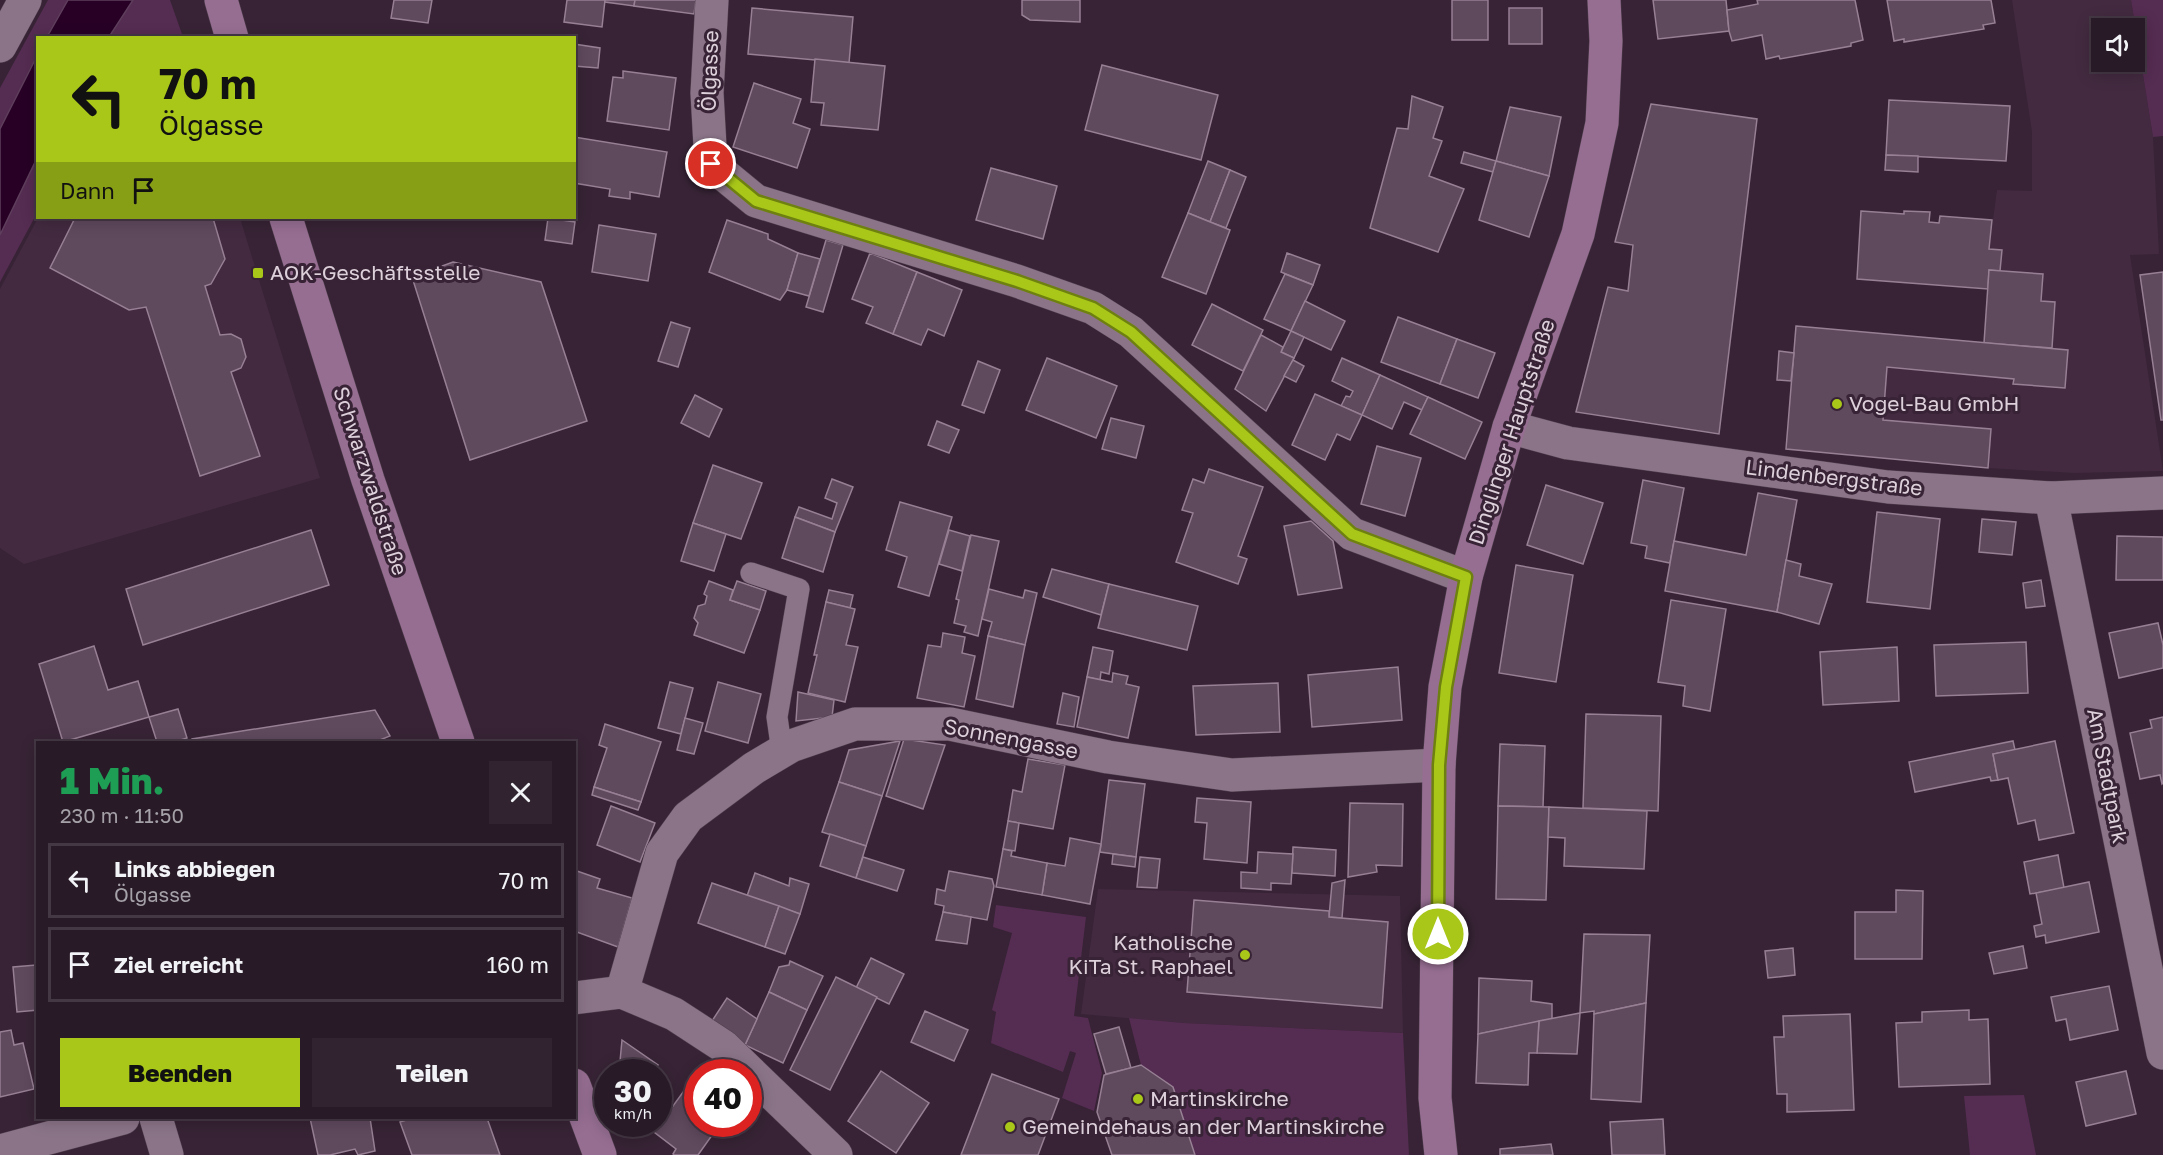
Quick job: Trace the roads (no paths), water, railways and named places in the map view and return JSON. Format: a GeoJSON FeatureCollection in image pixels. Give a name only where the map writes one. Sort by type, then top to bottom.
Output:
{"type":"FeatureCollection","features":[{"type":"Feature","properties":{"kind":"street"},"geometry":{"type":"LineString","coordinates":[[0,46],[26,0]]}},
{"type":"Feature","properties":{"kind":"street"},"geometry":{"type":"LineString","coordinates":[[221,0],[231,36]]}},
{"type":"Feature","properties":{"kind":"street","name":"Ölgasse"},"geometry":{"type":"LineString","coordinates":[[712,0],[707,93],[711,164],[756,201],[1017,281],[1093,308],[1131,332],[1352,534],[1466,577]]}},
{"type":"Feature","properties":{"kind":"street","name":"Dinglinger Hauptstraße"},"geometry":{"type":"LineString","coordinates":[[1441,1155],[1435,1098],[1439,765],[1446,687],[1466,577],[1509,427],[1578,234],[1602,123],[1606,41],[1604,0]]}},
{"type":"Feature","properties":{"kind":"street","name":"Schwarzwaldstraße"},"geometry":{"type":"LineString","coordinates":[[286,219],[368,480],[458,741]]}},
{"type":"Feature","properties":{"kind":"street","name":"Lindenbergstraße"},"geometry":{"type":"LineString","coordinates":[[1509,427],[1568,443],[1888,488],[2051,498],[2163,493]]}},
{"type":"Feature","properties":{"kind":"street","name":"Am Stadtpark"},"geometry":{"type":"LineString","coordinates":[[2051,498],[2163,1053]]}},
{"type":"Feature","properties":{"kind":"street","name":"Sonnengasse"},"geometry":{"type":"LineString","coordinates":[[622,992],[662,853],[688,817],[754,768],[790,747],[855,724],[950,724],[1108,757],[1232,775],[1439,765]]}},
{"type":"Feature","properties":{"kind":"street"},"geometry":{"type":"LineString","coordinates":[[576,998],[622,992],[674,1014],[723,1046],[836,1155]]}},
{"type":"Feature","properties":{"kind":"street"},"geometry":{"type":"LineString","coordinates":[[576,1090],[600,1155]]}},
{"type":"Feature","properties":{"kind":"street"},"geometry":{"type":"LineString","coordinates":[[0,1151],[119,1119]]}},
{"type":"Feature","properties":{"kind":"street"},"geometry":{"type":"LineString","coordinates":[[156,1119],[167,1155]]}},
{"type":"Feature","properties":{"kind":"lane"},"geometry":{"type":"LineString","coordinates":[[751,573],[799,589],[777,717],[782,752]]}},
{"type":"Feature","properties":{"kind":"place","name":"AOK-Geschäftsstelle"},"geometry":{"type":"Point","coordinates":[258,273]}},
{"type":"Feature","properties":{"kind":"place","name":"Vogel-Bau GmbH"},"geometry":{"type":"Point","coordinates":[1837,404]}},
{"type":"Feature","properties":{"kind":"place","name":"Katholische KiTa St. Raphael"},"geometry":{"type":"Point","coordinates":[1245,955]}},
{"type":"Feature","properties":{"kind":"place","name":"Martinskirche"},"geometry":{"type":"Point","coordinates":[1138,1099]}},
{"type":"Feature","properties":{"kind":"place","name":"Gemeindehaus an der Martinskirche"},"geometry":{"type":"Point","coordinates":[1010,1127]}}]}
